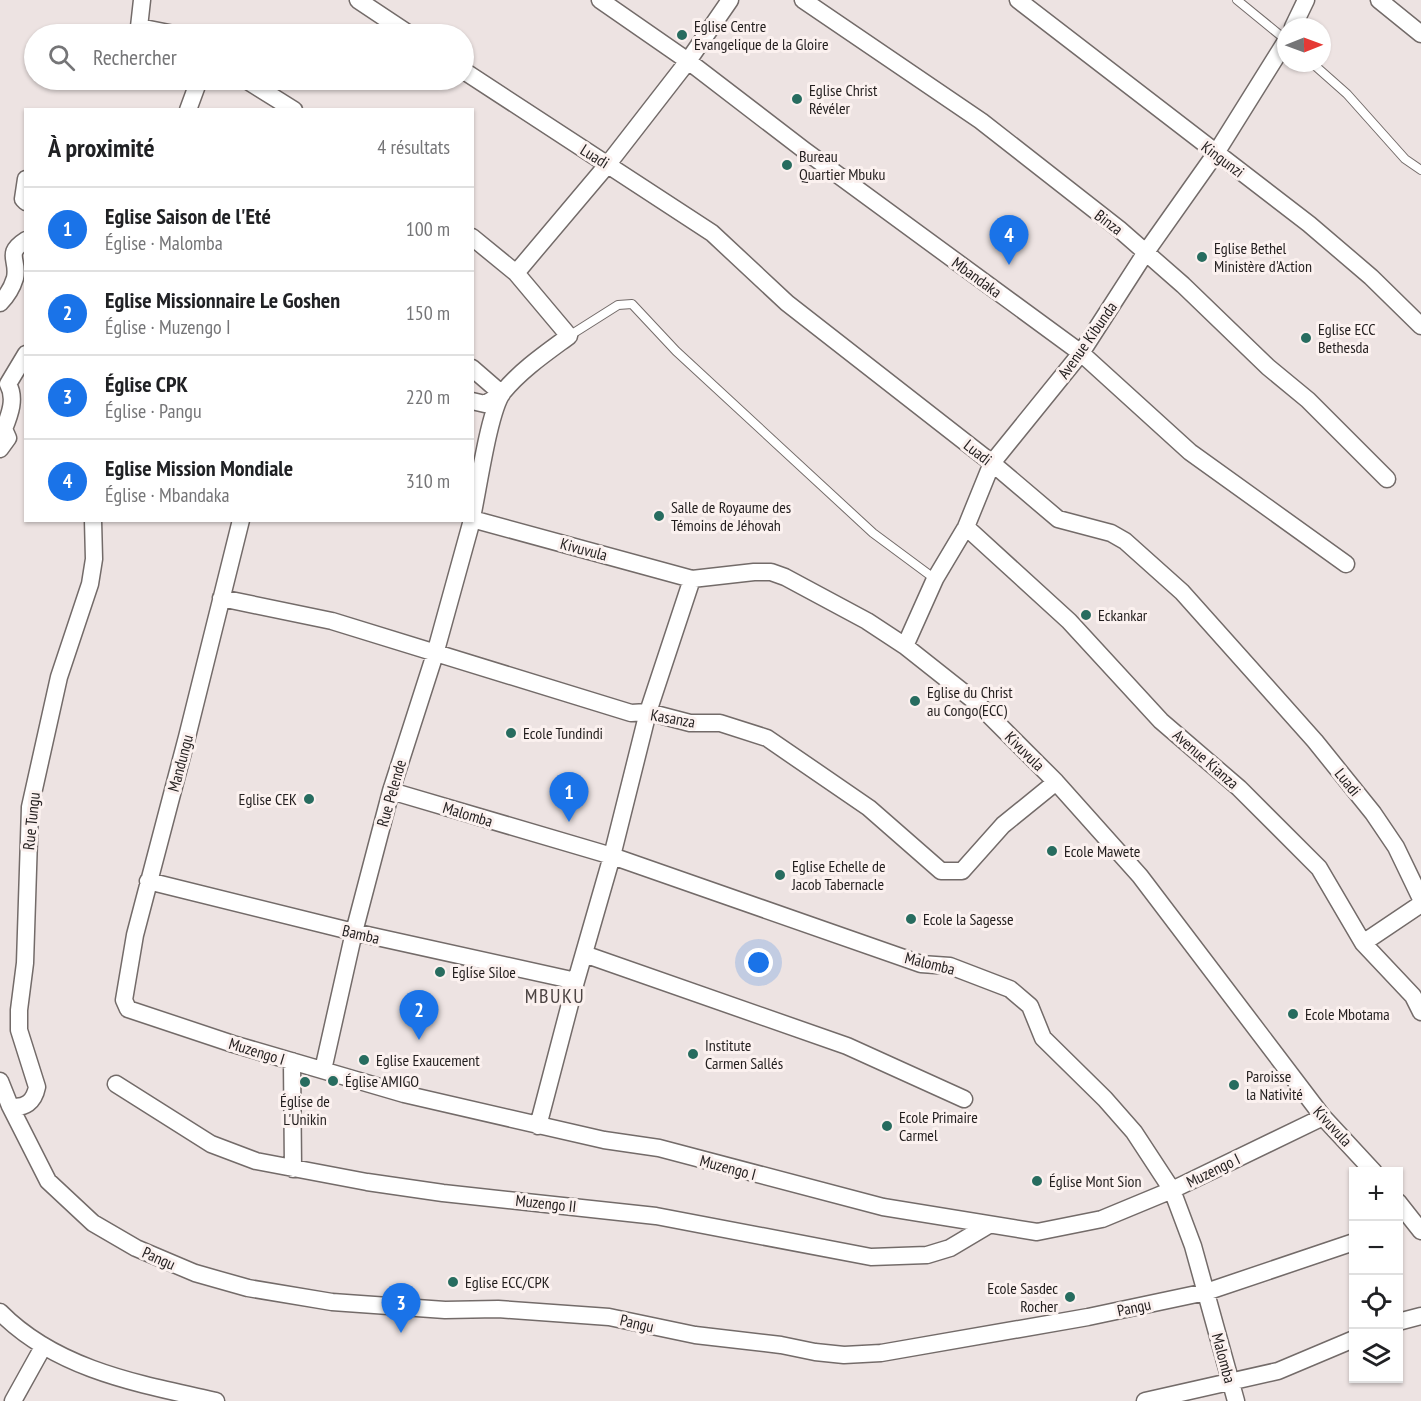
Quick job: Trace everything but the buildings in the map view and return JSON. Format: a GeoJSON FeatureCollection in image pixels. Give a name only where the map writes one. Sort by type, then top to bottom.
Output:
{"type":"FeatureCollection","features":[{"type":"Feature","properties":{"kind":"street"},"geometry":{"type":"LineString","coordinates":[[139,24],[142,0]]}},
{"type":"Feature","properties":{"kind":"street"},"geometry":{"type":"LineString","coordinates":[[358,0],[394,24]]}},
{"type":"Feature","properties":{"kind":"street","name":"Mbandaka"},"geometry":{"type":"LineString","coordinates":[[600,0],[688,62],[804,150],[1082,353],[1190,452],[1346,564]]}},
{"type":"Feature","properties":{"kind":"street"},"geometry":{"type":"LineString","coordinates":[[516,273],[608,164],[688,62],[730,0]]}},
{"type":"Feature","properties":{"kind":"street","name":"Binza"},"geometry":{"type":"LineString","coordinates":[[803,0],[981,122],[1146,252],[1268,367],[1308,400],[1387,479]]}},
{"type":"Feature","properties":{"kind":"street","name":"Kingunzi"},"geometry":{"type":"LineString","coordinates":[[1018,0],[1309,224],[1371,277],[1421,326]]}},
{"type":"Feature","properties":{"kind":"street"},"geometry":{"type":"LineString","coordinates":[[1297,18],[1306,0]]}},
{"type":"Feature","properties":{"kind":"street"},"geometry":{"type":"LineString","coordinates":[[1379,0],[1421,34]]}},
{"type":"Feature","properties":{"kind":"street","name":"Avenue Kibunda"},"geometry":{"type":"LineString","coordinates":[[904,646],[934,579],[966,527],[992,462],[1082,353],[1146,252],[1216,153],[1277,55]]}},
{"type":"Feature","properties":{"kind":"street","name":"Luadi"},"geometry":{"type":"LineString","coordinates":[[474,77],[712,233],[787,303],[992,462],[1058,519],[1111,533],[1125,541],[1182,591],[1279,699],[1373,813],[1396,847],[1421,899]]}},
{"type":"Feature","properties":{"kind":"street"},"geometry":{"type":"LineString","coordinates":[[189,108],[195,90]]}},
{"type":"Feature","properties":{"kind":"street"},"geometry":{"type":"LineString","coordinates":[[262,90],[291,108]]}},
{"type":"Feature","properties":{"kind":"street"},"geometry":{"type":"LineString","coordinates":[[474,239],[516,273],[569,336]]}},
{"type":"Feature","properties":{"kind":"street"},"geometry":{"type":"LineString","coordinates":[[0,303],[10,291],[15,277],[12,255],[16,246],[24,241]]}},
{"type":"Feature","properties":{"kind":"street","name":"Rue Pelende"},"geometry":{"type":"LineString","coordinates":[[474,509],[486,446],[502,394],[529,366],[569,336]]}},
{"type":"Feature","properties":{"kind":"street"},"geometry":{"type":"LineString","coordinates":[[0,450],[8,438],[4,429],[11,411],[12,391],[8,384],[24,357]]}},
{"type":"Feature","properties":{"kind":"street"},"geometry":{"type":"LineString","coordinates":[[474,370],[502,394],[485,404],[474,401]]}},
{"type":"Feature","properties":{"kind":"street","name":"Kivuvula"},"geometry":{"type":"LineString","coordinates":[[474,520],[692,579],[771,572],[785,577],[867,621],[904,646],[978,703],[1056,782],[1140,876],[1323,1117],[1369,1167]]}},
{"type":"Feature","properties":{"kind":"street","name":"Rue Tungu"},"geometry":{"type":"LineString","coordinates":[[9,1106],[20,1108],[27,1106],[35,1096],[37,1087],[20,1030],[19,1010],[25,963],[30,807],[58,677],[90,584],[94,559],[93,522]]}},
{"type":"Feature","properties":{"kind":"street","name":"Mandungu"},"geometry":{"type":"LineString","coordinates":[[125,1006],[123,1000],[135,935],[188,737],[240,522]]}},
{"type":"Feature","properties":{"kind":"street","name":"Rue Pelende"},"geometry":{"type":"LineString","coordinates":[[324,1070],[354,932],[391,791],[435,654],[471,522]]}},
{"type":"Feature","properties":{"kind":"street","name":"Avenue Kianza"},"geometry":{"type":"LineString","coordinates":[[966,527],[1069,621],[1161,721],[1239,788],[1319,868],[1363,943],[1413,996],[1421,1012]]}},
{"type":"Feature","properties":{"kind":"street"},"geometry":{"type":"LineString","coordinates":[[538,1126],[612,856],[648,712],[692,579]]}},
{"type":"Feature","properties":{"kind":"street","name":"Kasanza"},"geometry":{"type":"LineString","coordinates":[[221,598],[332,621],[631,713],[648,712],[690,723],[720,723],[766,738],[869,808],[946,873],[962,871],[1003,825],[1056,782]]}},
{"type":"Feature","properties":{"kind":"street","name":"Malomba"},"geometry":{"type":"LineString","coordinates":[[391,791],[612,856],[921,964],[950,966],[1010,989],[1030,1005],[1043,1038],[1106,1099],[1134,1132],[1172,1190],[1206,1292],[1236,1401]]}},
{"type":"Feature","properties":{"kind":"street","name":"Bamba"},"geometry":{"type":"LineString","coordinates":[[148,881],[354,932],[576,981]]}},
{"type":"Feature","properties":{"kind":"street"},"geometry":{"type":"LineString","coordinates":[[1363,943],[1421,904]]}},
{"type":"Feature","properties":{"kind":"street"},"geometry":{"type":"LineString","coordinates":[[584,954],[847,1046],[964,1099]]}},
{"type":"Feature","properties":{"kind":"street","name":"Muzengo I"},"geometry":{"type":"LineString","coordinates":[[125,1006],[233,1044],[404,1094],[538,1126],[659,1149],[884,1207],[987,1226],[1037,1232],[1102,1219],[1172,1190],[1323,1117]]}},
{"type":"Feature","properties":{"kind":"street"},"geometry":{"type":"LineString","coordinates":[[292,1061],[293,1169]]}},
{"type":"Feature","properties":{"kind":"street","name":"Pangu"},"geometry":{"type":"LineString","coordinates":[[0,1081],[9,1106],[48,1181],[93,1223],[136,1248],[195,1273],[248,1288],[332,1302],[445,1310],[498,1309],[609,1317],[695,1335],[844,1355],[920,1347],[1088,1317],[1206,1292],[1349,1243]]}},
{"type":"Feature","properties":{"kind":"street","name":"Muzengo II"},"geometry":{"type":"LineString","coordinates":[[116,1084],[211,1144],[255,1161],[293,1169],[442,1193],[656,1216],[871,1257],[927,1255],[950,1248],[987,1226]]}},
{"type":"Feature","properties":{"kind":"street"},"geometry":{"type":"LineString","coordinates":[[0,1312],[43,1347],[98,1371],[216,1401]]}},
{"type":"Feature","properties":{"kind":"street"},"geometry":{"type":"LineString","coordinates":[[1403,1321],[1421,1316]]}},
{"type":"Feature","properties":{"kind":"street"},"geometry":{"type":"LineString","coordinates":[[1145,1401],[1278,1371],[1349,1341]]}},
{"type":"Feature","properties":{"kind":"street"},"geometry":{"type":"LineString","coordinates":[[13,1401],[43,1347]]}},
{"type":"Feature","properties":{"kind":"lane"},"geometry":{"type":"LineString","coordinates":[[1237,0],[1277,33]]}},
{"type":"Feature","properties":{"kind":"lane"},"geometry":{"type":"LineString","coordinates":[[1322,72],[1347,94],[1405,159],[1421,170]]}},
{"type":"Feature","properties":{"kind":"lane"},"geometry":{"type":"LineString","coordinates":[[569,336],[618,305],[632,304],[676,351],[832,496],[873,533],[934,579]]}},
{"type":"Feature","properties":{"kind":"place","name":"Eglise Centre Evangelique de la Gloire"},"geometry":{"type":"Point","coordinates":[682,35]}},
{"type":"Feature","properties":{"kind":"place","name":"Eglise Christ Révéler"},"geometry":{"type":"Point","coordinates":[797,99]}},
{"type":"Feature","properties":{"kind":"place","name":"Bureau Quartier Mbuku"},"geometry":{"type":"Point","coordinates":[787,165]}},
{"type":"Feature","properties":{"kind":"place","name":"Eglise Bethel Ministère d'Action"},"geometry":{"type":"Point","coordinates":[1202,257]}},
{"type":"Feature","properties":{"kind":"place","name":"Eglise Mission Mondiale"},"geometry":{"type":"Point","coordinates":[1009,265]}},
{"type":"Feature","properties":{"kind":"place","name":"Eglise ECC Bethesda"},"geometry":{"type":"Point","coordinates":[1306,338]}},
{"type":"Feature","properties":{"kind":"place","name":"Salle de Royaume des Témoins de Jéhovah"},"geometry":{"type":"Point","coordinates":[659,516]}},
{"type":"Feature","properties":{"kind":"place","name":"Eckankar"},"geometry":{"type":"Point","coordinates":[1086,615]}},
{"type":"Feature","properties":{"kind":"place","name":"Eglise du Christ au Congo(ECC)"},"geometry":{"type":"Point","coordinates":[915,701]}},
{"type":"Feature","properties":{"kind":"place","name":"Ecole Tundindi"},"geometry":{"type":"Point","coordinates":[511,733]}},
{"type":"Feature","properties":{"kind":"place","name":"Eglise CEK"},"geometry":{"type":"Point","coordinates":[309,799]}},
{"type":"Feature","properties":{"kind":"place","name":"Eglise Saison de l'Eté"},"geometry":{"type":"Point","coordinates":[569,822]}},
{"type":"Feature","properties":{"kind":"place","name":"Ecole Mawete"},"geometry":{"type":"Point","coordinates":[1052,851]}},
{"type":"Feature","properties":{"kind":"place","name":"Eglise Echelle de Jacob Tabernacle"},"geometry":{"type":"Point","coordinates":[780,875]}},
{"type":"Feature","properties":{"kind":"place","name":"Ecole la Sagesse"},"geometry":{"type":"Point","coordinates":[911,919]}},
{"type":"Feature","properties":{"kind":"place","name":"Eglise Siloe"},"geometry":{"type":"Point","coordinates":[440,972]}},
{"type":"Feature","properties":{"kind":"place","name":"Ecole Mbotama"},"geometry":{"type":"Point","coordinates":[1293,1014]}},
{"type":"Feature","properties":{"kind":"place","name":"Eglise Missionnaire Le Goshen"},"geometry":{"type":"Point","coordinates":[419,1040]}},
{"type":"Feature","properties":{"kind":"place","name":"Institute Carmen Sallés"},"geometry":{"type":"Point","coordinates":[693,1054]}},
{"type":"Feature","properties":{"kind":"place","name":"Eglise Exaucement"},"geometry":{"type":"Point","coordinates":[364,1060]}},
{"type":"Feature","properties":{"kind":"place","name":"Église AMIGO"},"geometry":{"type":"Point","coordinates":[333,1081]}},
{"type":"Feature","properties":{"kind":"place","name":"Église de L'Unikin"},"geometry":{"type":"Point","coordinates":[305,1082]}},
{"type":"Feature","properties":{"kind":"place","name":"Paroisse la Nativité"},"geometry":{"type":"Point","coordinates":[1234,1085]}},
{"type":"Feature","properties":{"kind":"place","name":"Ecole Primaire Carmel"},"geometry":{"type":"Point","coordinates":[887,1126]}},
{"type":"Feature","properties":{"kind":"place","name":"Église Mont Sion"},"geometry":{"type":"Point","coordinates":[1037,1181]}},
{"type":"Feature","properties":{"kind":"place","name":"Eglise ECC/CPK"},"geometry":{"type":"Point","coordinates":[453,1282]}},
{"type":"Feature","properties":{"kind":"place","name":"Ecole Sasdec Rocher"},"geometry":{"type":"Point","coordinates":[1070,1297]}},
{"type":"Feature","properties":{"kind":"place","name":"Église CPK"},"geometry":{"type":"Point","coordinates":[401,1333]}},
{"type":"Feature","properties":{"kind":"district","name":"MBUKU"},"geometry":{"type":"Point","coordinates":[555,996]}}]}
